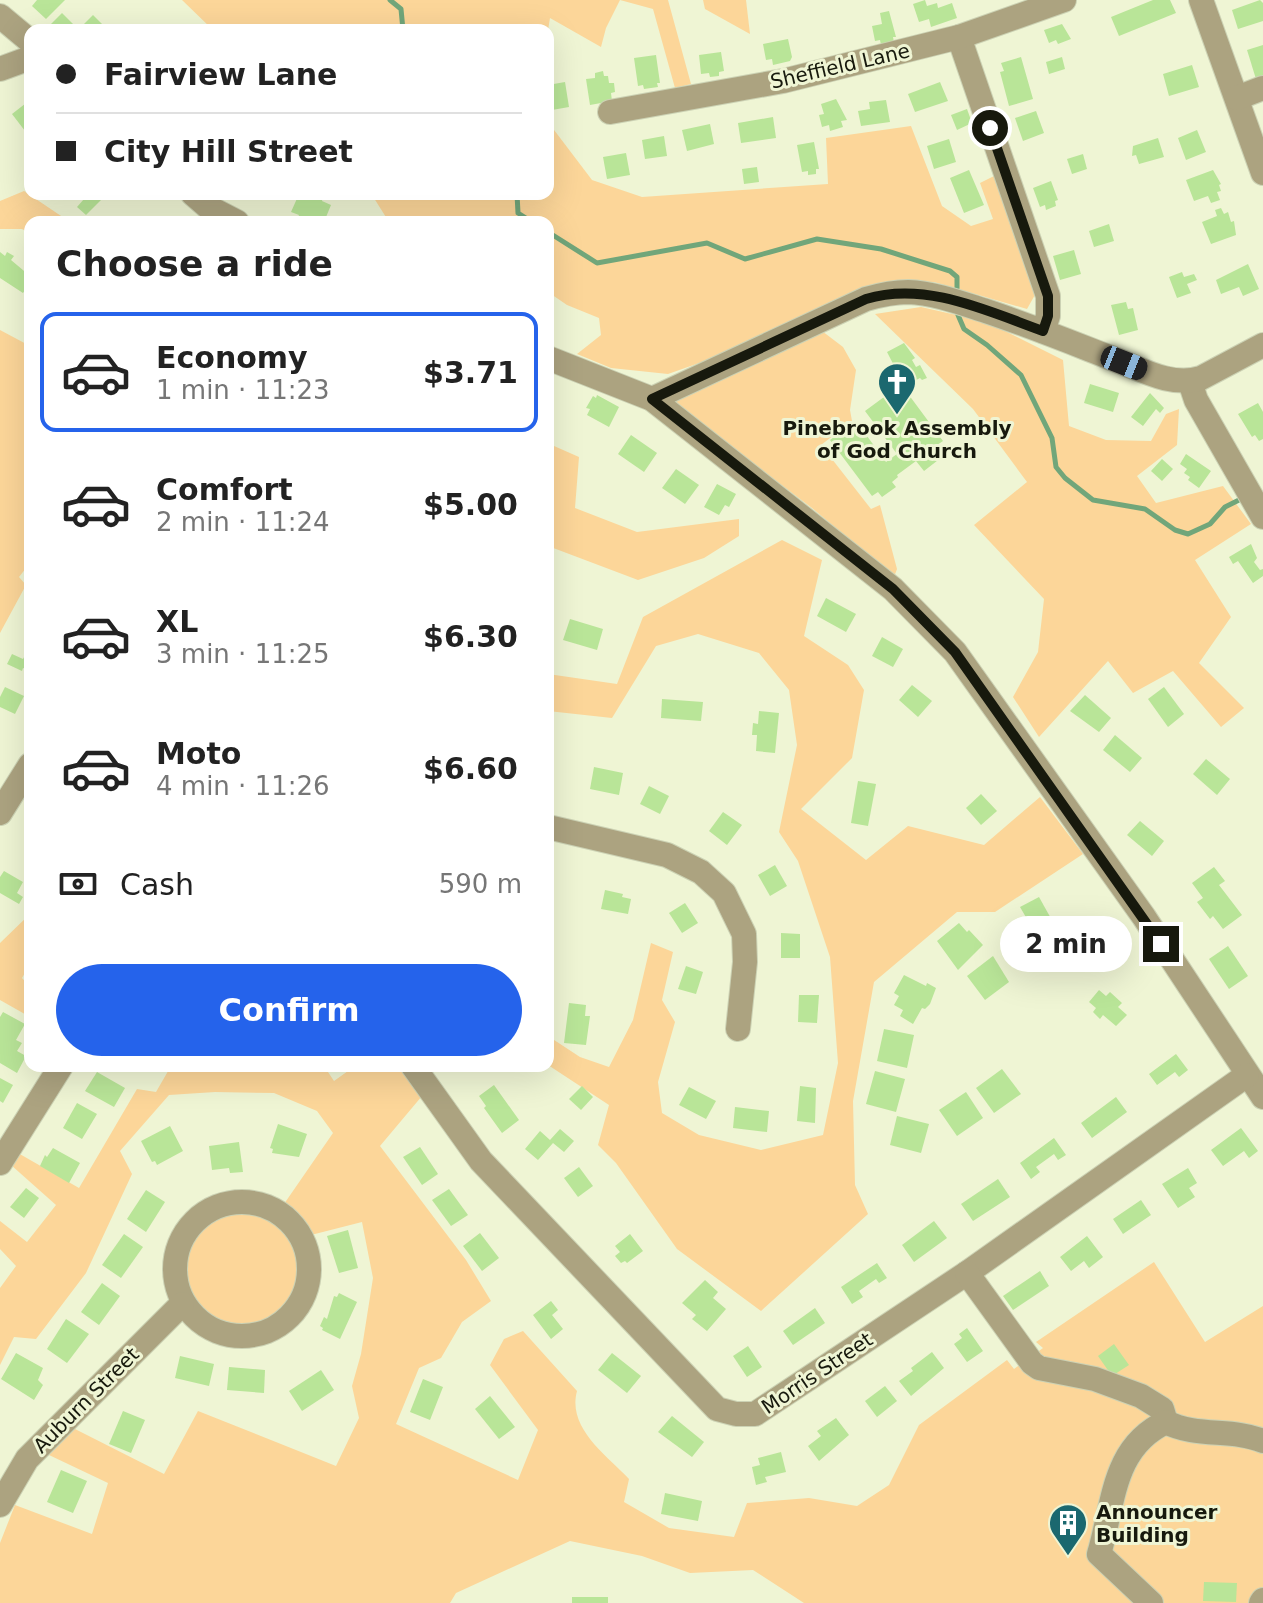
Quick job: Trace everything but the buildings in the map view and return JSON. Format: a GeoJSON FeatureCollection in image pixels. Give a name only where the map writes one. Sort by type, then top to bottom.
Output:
{"type":"FeatureCollection","features":[{"type":"Feature","properties":{"kind":"street","name":"Sheffield Lane"},"geometry":{"type":"LineString","coordinates":[[610,112],[783,81],[959,37],[1064,0]]}},
{"type":"Feature","properties":{"kind":"street"},"geometry":{"type":"LineString","coordinates":[[1201,0],[1263,173]]}},
{"type":"Feature","properties":{"kind":"street"},"geometry":{"type":"LineString","coordinates":[[0,16],[24,36]]}},
{"type":"Feature","properties":{"kind":"street"},"geometry":{"type":"LineString","coordinates":[[959,37],[1048,296],[1048,316],[1043,331]]}},
{"type":"Feature","properties":{"kind":"street"},"geometry":{"type":"LineString","coordinates":[[0,69],[24,60]]}},
{"type":"Feature","properties":{"kind":"street"},"geometry":{"type":"LineString","coordinates":[[1237,98],[1263,88]]}},
{"type":"Feature","properties":{"kind":"street"},"geometry":{"type":"LineString","coordinates":[[200,200],[225,216]]}},
{"type":"Feature","properties":{"kind":"street"},"geometry":{"type":"LineString","coordinates":[[652,399],[866,299],[887,293],[945,298],[1043,331],[1150,374],[1190,382],[1222,369],[1263,345]]}},
{"type":"Feature","properties":{"kind":"street"},"geometry":{"type":"LineString","coordinates":[[554,360],[652,399],[893,589],[964,661],[1144,917],[1263,1097]]}},
{"type":"Feature","properties":{"kind":"street"},"geometry":{"type":"LineString","coordinates":[[1190,382],[1196,400],[1263,517]]}},
{"type":"Feature","properties":{"kind":"street"},"geometry":{"type":"LineString","coordinates":[[14,803],[24,779]]}},
{"type":"Feature","properties":{"kind":"street"},"geometry":{"type":"LineString","coordinates":[[554,828],[667,855],[701,872],[724,893],[744,934],[745,962],[738,1029]]}},
{"type":"Feature","properties":{"kind":"street"},"geometry":{"type":"LineString","coordinates":[[0,1163],[57,1072]]}},
{"type":"Feature","properties":{"kind":"street","name":"Morris Street"},"geometry":{"type":"LineString","coordinates":[[417,1072],[481,1161],[717,1409],[736,1414],[755,1414],[967,1273],[1247,1075]]}},
{"type":"Feature","properties":{"kind":"street"},"geometry":{"type":"LineString","coordinates":[[241,1201],[256,1203],[288,1219],[302,1238],[310,1267],[309,1280],[301,1302],[280,1325],[248,1337],[215,1331],[200,1322],[182,1304],[176,1287],[174,1264],[184,1234],[205,1212],[241,1201]]}},
{"type":"Feature","properties":{"kind":"street"},"geometry":{"type":"LineString","coordinates":[[967,1273],[1032,1363],[1047,1371],[1095,1379],[1141,1396],[1162,1409],[1166,1422]]}},
{"type":"Feature","properties":{"kind":"street","name":"Auburn Street"},"geometry":{"type":"LineString","coordinates":[[0,1505],[27,1459],[182,1304]]}},
{"type":"Feature","properties":{"kind":"street"},"geometry":{"type":"LineString","coordinates":[[1166,1422],[1189,1431],[1252,1436],[1263,1441]]}},
{"type":"Feature","properties":{"kind":"street"},"geometry":{"type":"LineString","coordinates":[[1151,1603],[1099,1554],[1121,1466],[1140,1438],[1166,1422]]}},
{"type":"Feature","properties":{"kind":"shaded area"},"geometry":{"type":"Polygon","coordinates":[[[182,0],[620,0],[606,28],[601,47],[550,18],[549,24],[207,24],[182,0]]]}},
{"type":"Feature","properties":{"kind":"shaded area"},"geometry":{"type":"Polygon","coordinates":[[[620,0],[668,0],[691,84],[675,88],[653,9],[620,0]]]}},
{"type":"Feature","properties":{"kind":"shaded area"},"geometry":{"type":"Polygon","coordinates":[[[703,0],[746,0],[750,34],[705,9],[703,0]]]}},
{"type":"Feature","properties":{"kind":"shaded area"},"geometry":{"type":"Polygon","coordinates":[[[911,126],[942,206],[971,226],[993,219],[980,183],[994,176],[1036,293],[1027,309],[934,282],[844,298],[719,356],[668,374],[611,368],[577,354],[601,335],[599,318],[554,296],[554,216],[385,216],[375,200],[554,200],[554,130],[592,180],[642,197],[828,184],[826,138],[911,126]]]}},
{"type":"Feature","properties":{"kind":"shaded area"},"geometry":{"type":"Polygon","coordinates":[[[24,191],[24,200],[37,200],[61,216],[24,216],[24,230],[0,229],[0,201],[24,191]]]}},
{"type":"Feature","properties":{"kind":"shaded area"},"geometry":{"type":"Polygon","coordinates":[[[921,307],[987,322],[1063,360],[1069,426],[1106,440],[1151,441],[1166,414],[1179,409],[1177,445],[1137,476],[1156,503],[1223,486],[1251,524],[1195,560],[1231,617],[1199,663],[1244,708],[1221,727],[1173,671],[1133,693],[1108,661],[1039,737],[1013,697],[1038,652],[1044,599],[974,525],[1027,482],[973,409],[875,314],[921,307]]]}},
{"type":"Feature","properties":{"kind":"shaded area"},"geometry":{"type":"Polygon","coordinates":[[[0,330],[24,343],[24,571],[19,577],[24,589],[0,633],[0,330]]]}},
{"type":"Feature","properties":{"kind":"shaded area"},"geometry":{"type":"Polygon","coordinates":[[[822,331],[843,347],[856,370],[850,410],[852,421],[821,445],[871,509],[880,505],[897,569],[894,577],[812,508],[672,402],[822,331]]]}},
{"type":"Feature","properties":{"kind":"shaded area"},"geometry":{"type":"Polygon","coordinates":[[[554,446],[579,457],[575,508],[637,532],[739,519],[739,536],[704,558],[638,580],[554,548],[554,446]]]}},
{"type":"Feature","properties":{"kind":"shaded area"},"geometry":{"type":"Polygon","coordinates":[[[782,540],[822,560],[804,636],[848,665],[864,690],[852,758],[801,809],[866,860],[908,826],[984,845],[1040,797],[1083,854],[995,912],[957,912],[874,982],[853,1101],[855,1185],[868,1214],[761,1311],[677,1249],[616,1163],[598,1145],[609,1105],[554,1069],[554,1040],[580,1057],[609,1067],[633,1020],[651,943],[673,952],[662,1000],[675,1022],[658,1082],[662,1113],[699,1135],[761,1150],[823,1135],[838,1063],[830,957],[798,861],[779,832],[797,745],[789,690],[759,653],[698,634],[656,646],[612,718],[554,712],[554,675],[617,684],[643,617],[782,540]]]}},
{"type":"Feature","properties":{"kind":"shaded area"},"geometry":{"type":"Polygon","coordinates":[[[24,920],[24,1014],[0,1000],[0,943],[24,920]]]}},
{"type":"Feature","properties":{"kind":"shaded area"},"geometry":{"type":"Polygon","coordinates":[[[168,1072],[328,1072],[334,1081],[347,1072],[404,1072],[422,1096],[380,1146],[466,1260],[491,1301],[462,1322],[441,1358],[419,1368],[396,1424],[518,1480],[538,1430],[490,1365],[504,1339],[523,1331],[577,1391],[575,1404],[583,1429],[629,1479],[624,1502],[669,1528],[734,1537],[747,1503],[809,1498],[857,1506],[889,1485],[919,1425],[1007,1360],[1014,1369],[1043,1348],[1036,1342],[1154,1262],[1205,1342],[1263,1306],[1263,1603],[804,1603],[753,1570],[690,1573],[642,1556],[570,1541],[456,1593],[450,1603],[0,1603],[0,1543],[15,1505],[92,1534],[108,1483],[49,1455],[75,1429],[164,1474],[198,1411],[336,1466],[359,1418],[352,1386],[361,1354],[373,1278],[362,1222],[311,1235],[284,1204],[333,1133],[317,1111],[274,1093],[169,1095],[120,1151],[132,1174],[86,1273],[36,1339],[14,1337],[0,1365],[0,1288],[16,1266],[0,1249],[0,1221],[27,1242],[56,1205],[11,1165],[18,1153],[79,1188],[137,1089],[156,1092],[168,1072]]]}},
{"type":"Feature","properties":{"kind":"shaded area"},"geometry":{"type":"Polygon","coordinates":[[[242,1214],[264,1218],[282,1231],[295,1249],[299,1271],[295,1293],[282,1311],[264,1324],[242,1328],[220,1324],[202,1311],[189,1293],[185,1271],[189,1249],[202,1231],[220,1218],[242,1214]]]}},
{"type":"Feature","properties":{"kind":"waterway"},"geometry":{"type":"LineString","coordinates":[[390,0],[401,9],[402,24]]}},
{"type":"Feature","properties":{"kind":"waterway"},"geometry":{"type":"LineString","coordinates":[[517,200],[518,213],[523,216]]}},
{"type":"Feature","properties":{"kind":"waterway"},"geometry":{"type":"LineString","coordinates":[[554,236],[597,263],[707,243],[745,259],[817,239],[881,249],[950,271],[957,277],[957,288]]}},
{"type":"Feature","properties":{"kind":"waterway"},"geometry":{"type":"LineString","coordinates":[[958,315],[964,329],[1021,375],[1052,438],[1056,467],[1093,500],[1145,509],[1175,530],[1188,534],[1210,524],[1225,507],[1241,499]]}},
{"type":"Feature","properties":{"kind":"place","name":"Pinebrook Assembly of God Church"},"geometry":{"type":"Point","coordinates":[897,416]}},
{"type":"Feature","properties":{"kind":"place","name":"Announcer Building"},"geometry":{"type":"Point","coordinates":[1068,1557]}},
{"type":"Feature","properties":{"kind":"route"},"geometry":{"type":"LineString","coordinates":[[990,128],[1048,296],[1048,316],[1043,331],[945,298],[923,293],[887,293],[866,299],[652,399],[893,589],[964,661],[1161,944]]}}]}
